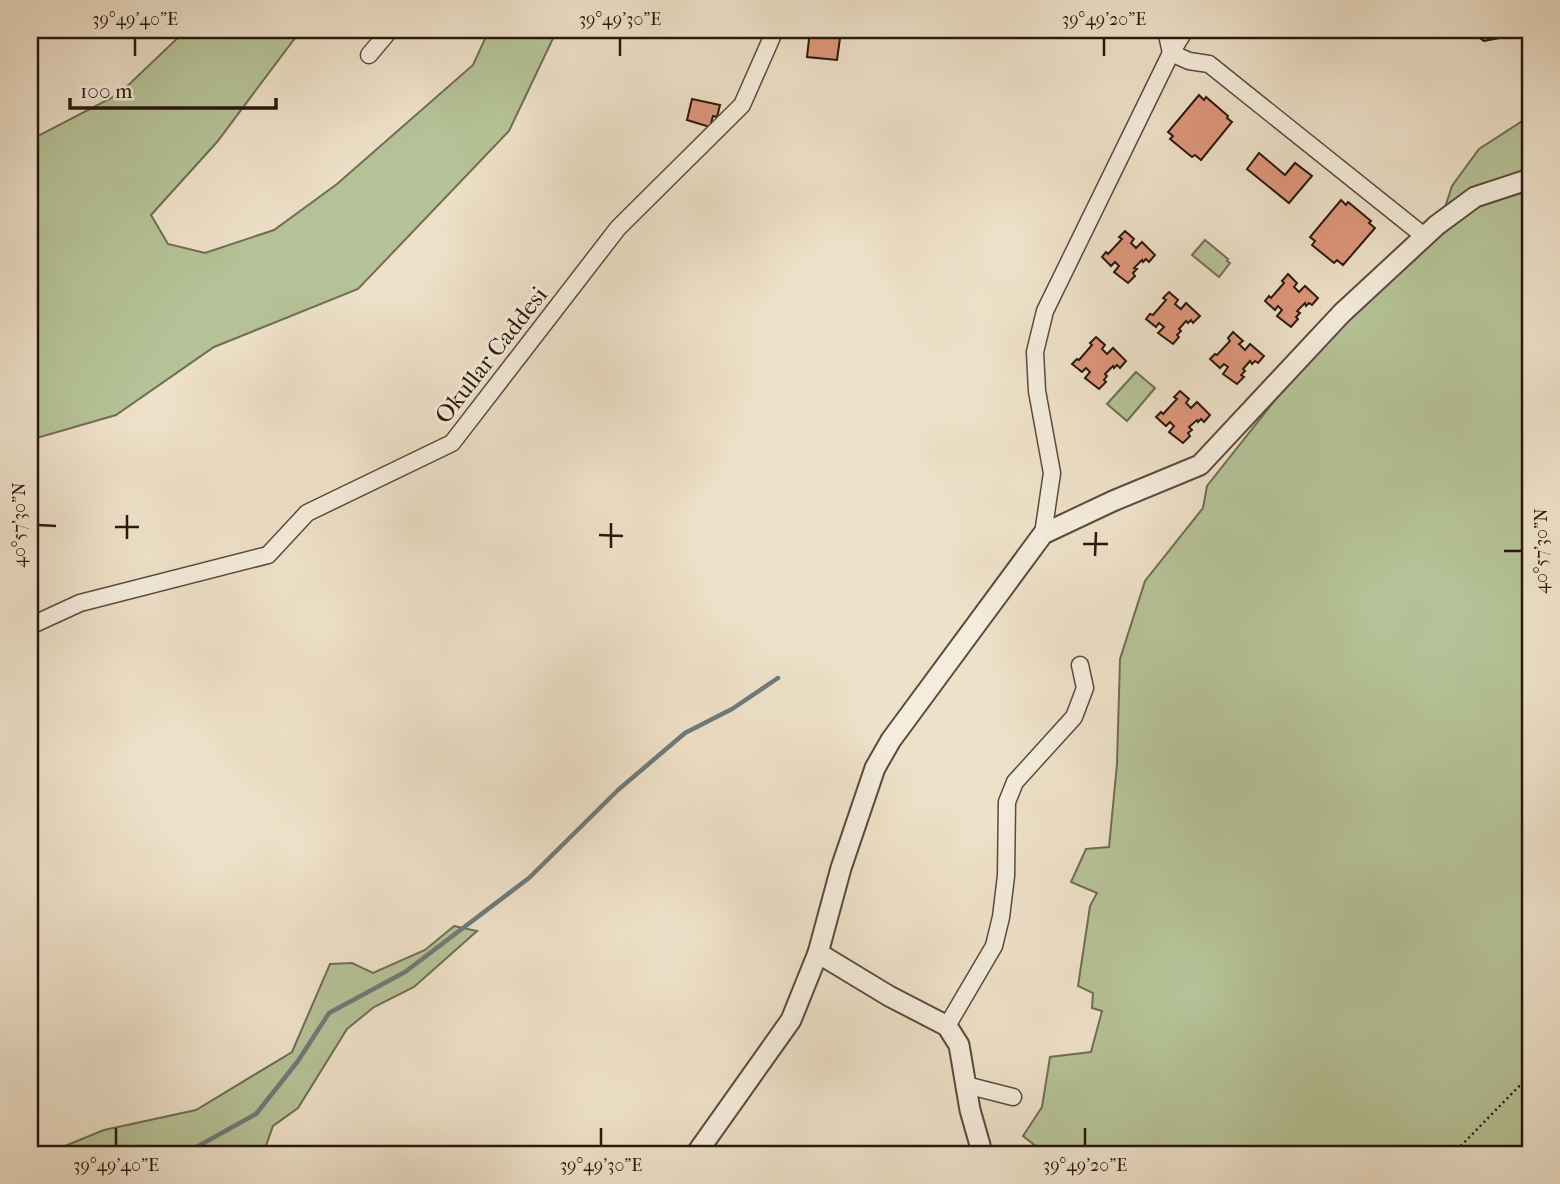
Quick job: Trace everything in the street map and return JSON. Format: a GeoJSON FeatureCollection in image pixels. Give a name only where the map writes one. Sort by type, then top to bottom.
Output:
{"type":"FeatureCollection","features":[{"type":"Feature","properties":{"kind":"street"},"geometry":{"type":"LineString","coordinates":[[369,55],[390,30]]}},
{"type":"Feature","properties":{"kind":"street","name":"Okullar Caddesi"},"geometry":{"type":"LineString","coordinates":[[30,626],[80,603],[268,555],[307,513],[452,443],[618,228],[742,105],[775,30]]}},
{"type":"Feature","properties":{"kind":"street"},"geometry":{"type":"LineString","coordinates":[[1166,30],[1171,53]]}},
{"type":"Feature","properties":{"kind":"street"},"geometry":{"type":"LineString","coordinates":[[696,1154],[791,1020],[818,953],[841,868],[875,768],[891,740],[1043,534],[1052,473],[1037,391],[1035,352],[1045,311],[1171,53],[1185,30]]}},
{"type":"Feature","properties":{"kind":"street"},"geometry":{"type":"LineString","coordinates":[[1171,53],[1189,61],[1209,64],[1424,236]]}},
{"type":"Feature","properties":{"kind":"street"},"geometry":{"type":"LineString","coordinates":[[1043,534],[1113,501],[1200,466],[1342,313],[1424,236],[1475,197],[1530,179]]}},
{"type":"Feature","properties":{"kind":"street"},"geometry":{"type":"LineString","coordinates":[[947,1026],[993,946],[1001,917],[1006,876],[1007,802],[1015,782],[1074,717],[1085,688],[1080,665]]}},
{"type":"Feature","properties":{"kind":"street"},"geometry":{"type":"LineString","coordinates":[[818,953],[889,996],[947,1026],[958,1045],[980,1145],[979,1154]]}},
{"type":"Feature","properties":{"kind":"street"},"geometry":{"type":"LineString","coordinates":[[966,1084],[1013,1097]]}},
{"type":"Feature","properties":{"kind":"path"},"geometry":{"type":"LineString","coordinates":[[1453,1154],[1530,1075]]}},
{"type":"Feature","properties":{"kind":"green space"},"geometry":{"type":"Polygon","coordinates":[[[186,30],[301,30],[217,142],[151,215],[168,244],[205,253],[274,230],[337,184],[473,65],[489,30],[557,30],[509,131],[358,289],[214,347],[116,415],[30,440],[30,140],[119,94],[186,30]]]}},
{"type":"Feature","properties":{"kind":"green space"},"geometry":{"type":"Polygon","coordinates":[[[1530,116],[1530,1154],[1046,1154],[1023,1136],[1042,1107],[1050,1057],[1091,1052],[1102,1011],[1092,1008],[1093,993],[1078,986],[1090,906],[1097,893],[1071,882],[1086,849],[1109,847],[1117,764],[1120,659],[1145,581],[1203,508],[1207,486],[1291,380],[1359,310],[1434,241],[1452,186],[1479,149],[1530,116]]]}},
{"type":"Feature","properties":{"kind":"green space"},"geometry":{"type":"Polygon","coordinates":[[[1205,240],[1230,263],[1219,277],[1192,255],[1205,240]]]}},
{"type":"Feature","properties":{"kind":"green space"},"geometry":{"type":"Polygon","coordinates":[[[1136,372],[1155,388],[1127,421],[1107,404],[1136,372]]]}},
{"type":"Feature","properties":{"kind":"green space"},"geometry":{"type":"Polygon","coordinates":[[[454,926],[477,931],[414,987],[374,1007],[347,1029],[298,1108],[273,1126],[263,1154],[45,1154],[104,1130],[196,1110],[292,1052],[330,964],[352,963],[373,973],[425,950],[454,926]]]}},
{"type":"Feature","properties":{"kind":"building"},"geometry":{"type":"Polygon","coordinates":[[[810,30],[841,31],[837,60],[807,57],[810,30]]]}},
{"type":"Feature","properties":{"kind":"building"},"geometry":{"type":"Polygon","coordinates":[[[1468,30],[1506,30],[1499,38],[1484,41],[1468,30]]]}},
{"type":"Feature","properties":{"kind":"building"},"geometry":{"type":"Polygon","coordinates":[[[1199,95],[1204,100],[1206,97],[1232,122],[1201,160],[1195,155],[1192,157],[1170,139],[1173,136],[1168,132],[1199,95]]]}},
{"type":"Feature","properties":{"kind":"building"},"geometry":{"type":"Polygon","coordinates":[[[692,99],[720,105],[717,117],[713,116],[710,127],[687,120],[692,99]]]}},
{"type":"Feature","properties":{"kind":"building"},"geometry":{"type":"Polygon","coordinates":[[[1259,153],[1285,175],[1295,163],[1312,176],[1289,203],[1247,169],[1259,153]]]}},
{"type":"Feature","properties":{"kind":"building"},"geometry":{"type":"Polygon","coordinates":[[[1341,200],[1346,205],[1348,202],[1371,221],[1369,223],[1375,228],[1343,265],[1337,260],[1334,263],[1312,245],[1315,241],[1310,237],[1341,200]]]}},
{"type":"Feature","properties":{"kind":"building"},"geometry":{"type":"Polygon","coordinates":[[[1125,231],[1134,239],[1131,243],[1136,248],[1142,242],[1155,255],[1149,262],[1142,260],[1134,268],[1137,269],[1133,273],[1135,276],[1128,283],[1114,272],[1119,266],[1115,262],[1111,266],[1102,257],[1122,239],[1119,237],[1125,231]]]}},
{"type":"Feature","properties":{"kind":"building"},"geometry":{"type":"Polygon","coordinates":[[[1288,274],[1297,283],[1294,287],[1299,292],[1305,286],[1318,298],[1312,305],[1309,303],[1306,306],[1305,303],[1297,311],[1300,313],[1296,317],[1298,319],[1291,327],[1277,316],[1282,310],[1278,306],[1275,310],[1265,301],[1284,283],[1282,281],[1288,274]]]}},
{"type":"Feature","properties":{"kind":"building"},"geometry":{"type":"Polygon","coordinates":[[[1169,292],[1178,300],[1175,304],[1181,309],[1186,303],[1200,316],[1193,323],[1191,320],[1188,323],[1186,321],[1179,329],[1179,337],[1173,344],[1158,333],[1164,327],[1159,323],[1156,327],[1146,319],[1166,300],[1163,298],[1169,292]]]}},
{"type":"Feature","properties":{"kind":"building"},"geometry":{"type":"Polygon","coordinates":[[[1233,332],[1243,341],[1239,344],[1245,350],[1250,344],[1264,356],[1258,363],[1255,361],[1252,364],[1250,361],[1243,369],[1245,371],[1241,375],[1244,377],[1237,384],[1223,374],[1228,367],[1224,364],[1220,368],[1210,359],[1230,341],[1228,338],[1233,332]]]}},
{"type":"Feature","properties":{"kind":"building"},"geometry":{"type":"Polygon","coordinates":[[[1096,337],[1105,345],[1102,349],[1107,354],[1113,348],[1126,361],[1120,368],[1113,366],[1105,374],[1106,382],[1099,389],[1085,378],[1090,372],[1086,368],[1082,372],[1072,364],[1079,360],[1096,337]]]}},
{"type":"Feature","properties":{"kind":"building"},"geometry":{"type":"Polygon","coordinates":[[[1180,391],[1189,399],[1186,403],[1191,408],[1197,402],[1210,415],[1204,422],[1197,420],[1189,427],[1192,430],[1188,433],[1190,436],[1183,443],[1169,432],[1174,426],[1170,422],[1166,426],[1156,417],[1161,412],[1163,414],[1177,399],[1174,397],[1180,391]]]}},
{"type":"Feature","properties":{"kind":"waterway"},"geometry":{"type":"LineString","coordinates":[[184,1154],[256,1114],[298,1061],[329,1013],[405,972],[529,878],[618,790],[685,733],[732,709],[778,678]]}}]}
